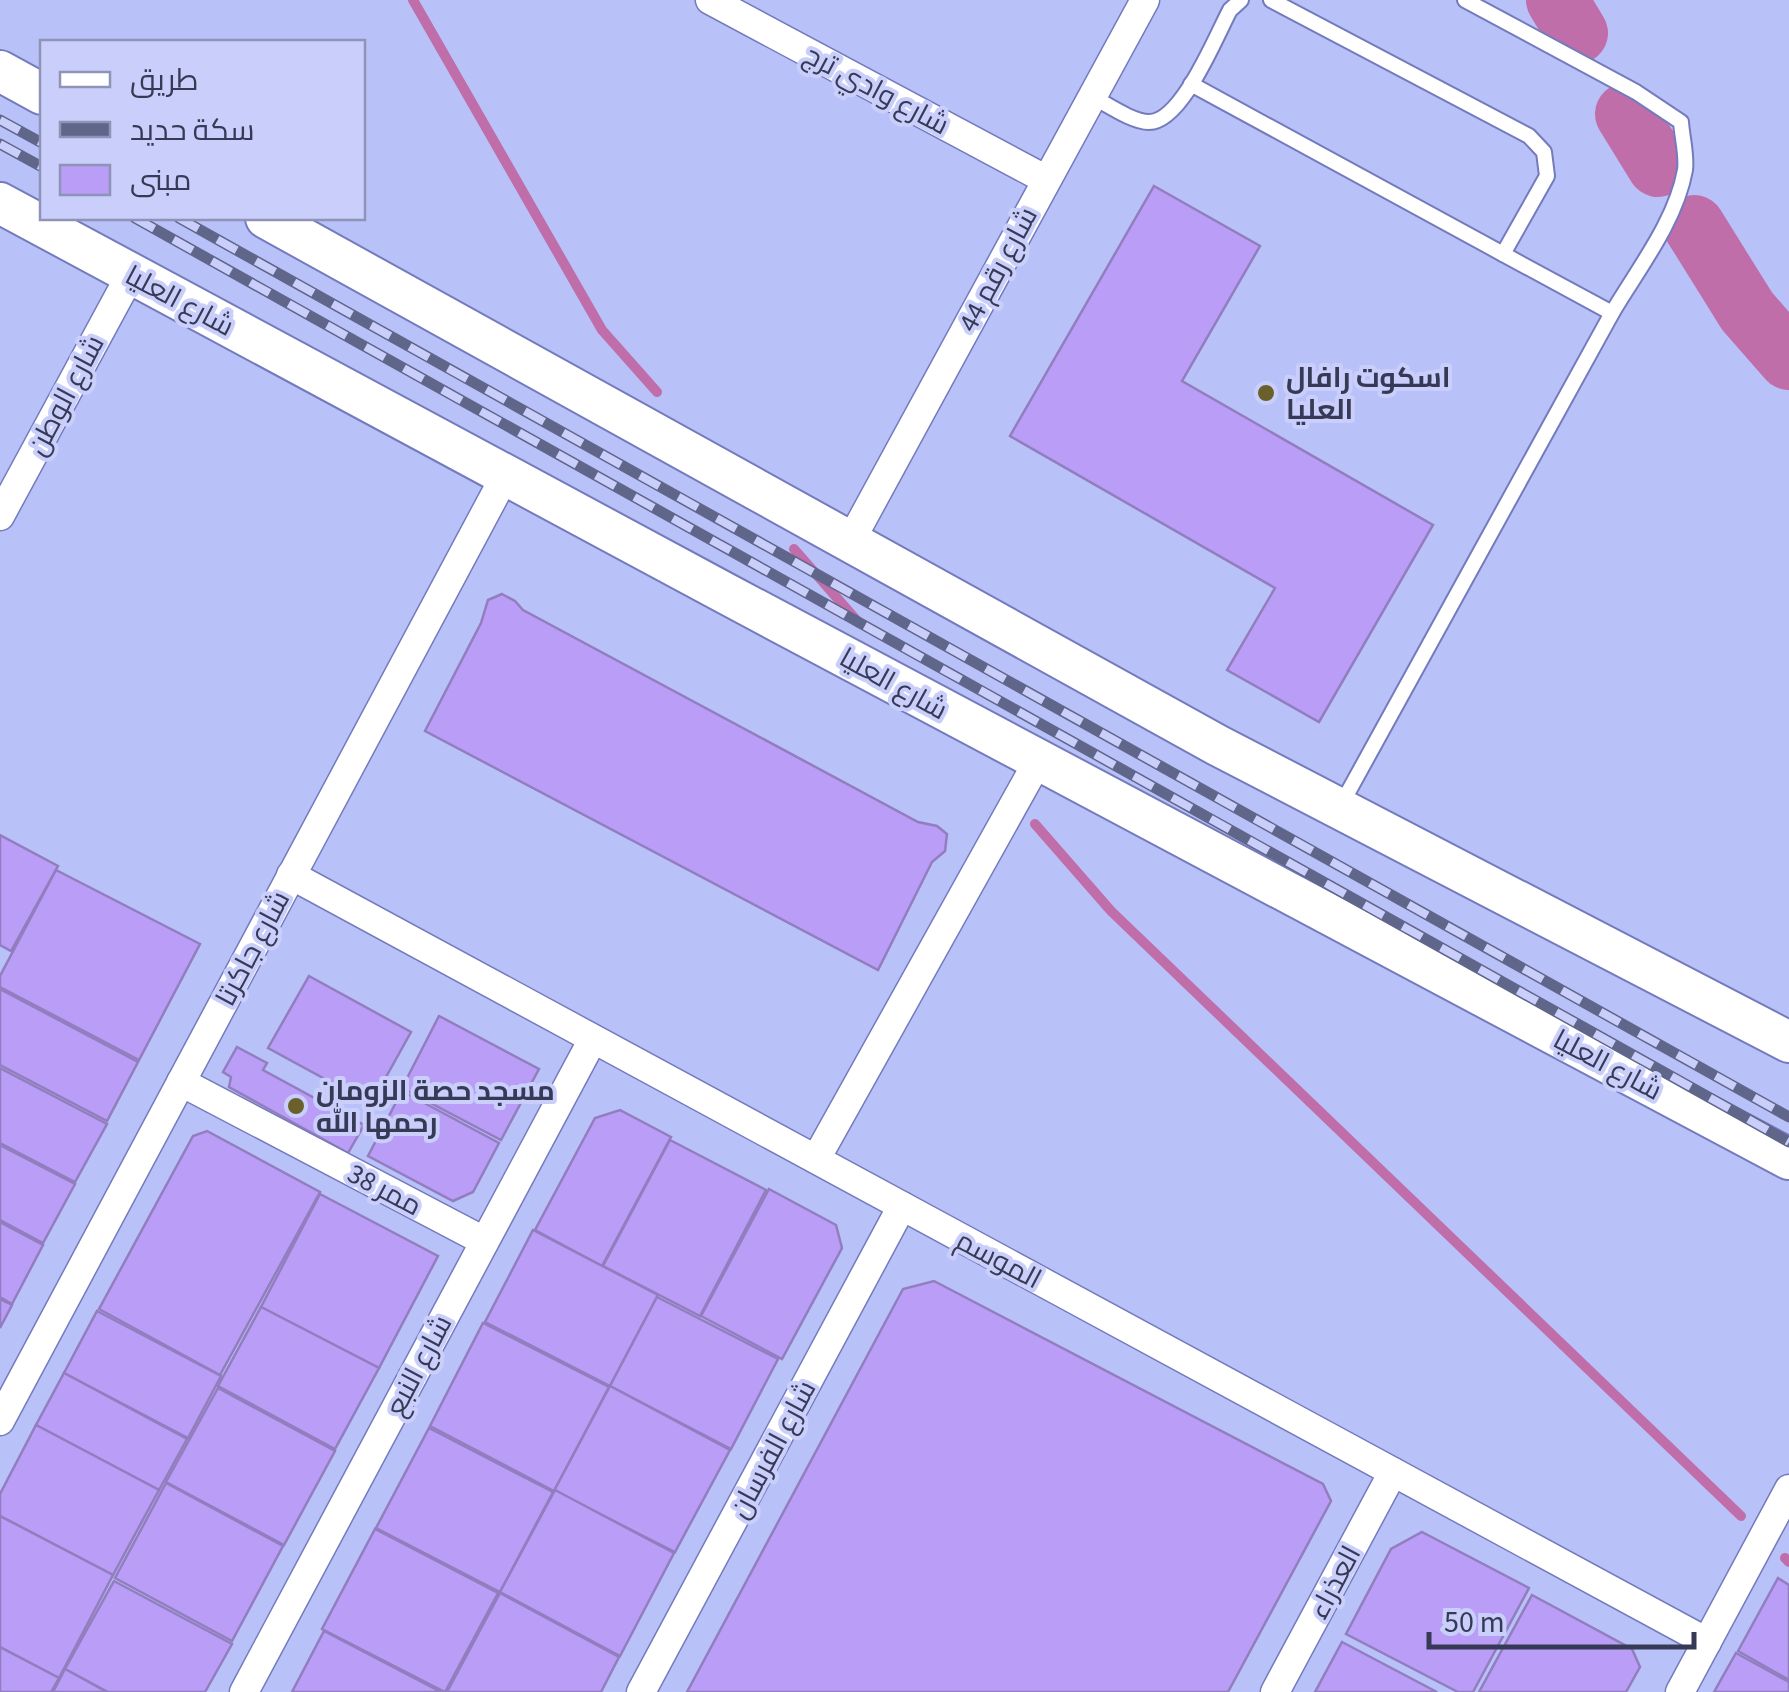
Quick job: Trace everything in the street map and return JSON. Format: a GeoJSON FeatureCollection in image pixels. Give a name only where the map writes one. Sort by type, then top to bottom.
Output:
{"type":"FeatureCollection","features":[{"type":"Feature","properties":{"kind":"main road"},"geometry":{"type":"LineString","coordinates":[[0,71],[40,93]]}},
{"type":"Feature","properties":{"kind":"main road","name":"شارع العليا"},"geometry":{"type":"LineString","coordinates":[[0,204],[797,630],[1037,763],[1789,1159]]}},
{"type":"Feature","properties":{"kind":"main road"},"geometry":{"type":"LineString","coordinates":[[270,220],[1217,745],[1789,1042]]}},
{"type":"Feature","properties":{"kind":"street","name":"شارع وادي ترج"},"geometry":{"type":"LineString","coordinates":[[710,0],[1045,179]]}},
{"type":"Feature","properties":{"kind":"street","name":"شارع رقم 44"},"geometry":{"type":"LineString","coordinates":[[851,540],[1145,0]]}},
{"type":"Feature","properties":{"kind":"street","name":"شارع الوطن"},"geometry":{"type":"LineString","coordinates":[[0,516],[131,274]]}},
{"type":"Feature","properties":{"kind":"street","name":"شارع جاكرتا"},"geometry":{"type":"LineString","coordinates":[[0,1422],[505,476]]}},
{"type":"Feature","properties":{"kind":"street"},"geometry":{"type":"LineString","coordinates":[[816,1160],[1037,763]]}},
{"type":"Feature","properties":{"kind":"street","name":"الموسم"},"geometry":{"type":"LineString","coordinates":[[292,876],[1706,1642]]}},
{"type":"Feature","properties":{"kind":"street","name":"شارع النبع"},"geometry":{"type":"LineString","coordinates":[[244,1692],[593,1039]]}},
{"type":"Feature","properties":{"kind":"street","name":"ممر 38"},"geometry":{"type":"LineString","coordinates":[[181,1082],[484,1241]]}},
{"type":"Feature","properties":{"kind":"street","name":"شارع الفرسان"},"geometry":{"type":"LineString","coordinates":[[641,1692],[902,1206]]}},
{"type":"Feature","properties":{"kind":"street","name":"العذراء"},"geometry":{"type":"LineString","coordinates":[[1274,1692],[1392,1472]]}},
{"type":"Feature","properties":{"kind":"street"},"geometry":{"type":"LineString","coordinates":[[1680,1692],[1789,1489]]}},
{"type":"Feature","properties":{"kind":"lane"},"geometry":{"type":"LineString","coordinates":[[1091,96],[1146,123],[1162,120],[1177,106],[1230,10],[1241,0]]}},
{"type":"Feature","properties":{"kind":"lane"},"geometry":{"type":"LineString","coordinates":[[1271,0],[1529,136],[1544,152],[1547,176],[1504,254]]}},
{"type":"Feature","properties":{"kind":"lane"},"geometry":{"type":"LineString","coordinates":[[1340,808],[1672,208],[1686,168],[1681,122],[1636,92],[1465,0]]}},
{"type":"Feature","properties":{"kind":"lane"},"geometry":{"type":"LineString","coordinates":[[1191,84],[1612,313]]}},
{"type":"Feature","properties":{"kind":"building"},"geometry":{"type":"Polygon","coordinates":[[[1154,186],[1260,246],[1182,381],[1433,525],[1319,722],[1227,670],[1275,588],[1010,436],[1154,186]]]}},
{"type":"Feature","properties":{"kind":"building"},"geometry":{"type":"Polygon","coordinates":[[[502,594],[523,610],[947,834],[945,851],[932,862],[878,970],[425,731],[481,623],[488,600],[502,594]]]}},
{"type":"Feature","properties":{"kind":"building"},"geometry":{"type":"Polygon","coordinates":[[[0,835],[58,866],[11,951],[0,945],[0,835]]]}},
{"type":"Feature","properties":{"kind":"building"},"geometry":{"type":"Polygon","coordinates":[[[56,870],[200,944],[139,1060],[0,987],[0,976],[56,870]]]}},
{"type":"Feature","properties":{"kind":"building"},"geometry":{"type":"Polygon","coordinates":[[[309,976],[411,1032],[371,1104],[268,1048],[309,976]]]}},
{"type":"Feature","properties":{"kind":"building"},"geometry":{"type":"Polygon","coordinates":[[[0,989],[138,1062],[107,1121],[0,1065],[0,989]]]}},
{"type":"Feature","properties":{"kind":"building"},"geometry":{"type":"Polygon","coordinates":[[[439,1016],[539,1069],[501,1140],[402,1088],[439,1016]]]}},
{"type":"Feature","properties":{"kind":"building","name":"مسجد حصة الزومان رحمها الله"},"geometry":{"type":"Polygon","coordinates":[[[237,1047],[267,1063],[263,1070],[364,1125],[348,1153],[229,1087],[231,1077],[223,1072],[237,1047]]]}},
{"type":"Feature","properties":{"kind":"building"},"geometry":{"type":"Polygon","coordinates":[[[0,1068],[107,1124],[75,1182],[0,1143],[0,1068]]]}},
{"type":"Feature","properties":{"kind":"building"},"geometry":{"type":"Polygon","coordinates":[[[402,1091],[499,1143],[473,1192],[453,1201],[368,1156],[402,1091]]]}},
{"type":"Feature","properties":{"kind":"building"},"geometry":{"type":"Polygon","coordinates":[[[620,1110],[671,1137],[602,1266],[535,1230],[595,1118],[620,1110]]]}},
{"type":"Feature","properties":{"kind":"building"},"geometry":{"type":"Polygon","coordinates":[[[207,1131],[320,1192],[220,1375],[99,1309],[193,1136],[207,1131]]]}},
{"type":"Feature","properties":{"kind":"building"},"geometry":{"type":"Polygon","coordinates":[[[670,1140],[766,1190],[700,1316],[603,1266],[670,1140]]]}},
{"type":"Feature","properties":{"kind":"building"},"geometry":{"type":"Polygon","coordinates":[[[0,1145],[75,1184],[43,1243],[0,1220],[0,1145]]]}},
{"type":"Feature","properties":{"kind":"building"},"geometry":{"type":"Polygon","coordinates":[[[769,1189],[836,1225],[842,1248],[782,1359],[701,1316],[769,1189]]]}},
{"type":"Feature","properties":{"kind":"building"},"geometry":{"type":"Polygon","coordinates":[[[320,1194],[438,1256],[379,1368],[261,1307],[320,1194]]]}},
{"type":"Feature","properties":{"kind":"building"},"geometry":{"type":"Polygon","coordinates":[[[0,1222],[43,1245],[12,1304],[0,1297],[0,1222]]]}},
{"type":"Feature","properties":{"kind":"building"},"geometry":{"type":"Polygon","coordinates":[[[533,1230],[658,1295],[610,1386],[485,1322],[533,1230]]]}},
{"type":"Feature","properties":{"kind":"building"},"geometry":{"type":"Polygon","coordinates":[[[934,1281],[1323,1484],[1331,1501],[1228,1692],[687,1692],[903,1289],[934,1281]]]}},
{"type":"Feature","properties":{"kind":"building"},"geometry":{"type":"Polygon","coordinates":[[[657,1297],[778,1359],[731,1449],[610,1386],[657,1297]]]}},
{"type":"Feature","properties":{"kind":"building"},"geometry":{"type":"Polygon","coordinates":[[[0,1299],[12,1305],[0,1328],[0,1299]]]}},
{"type":"Feature","properties":{"kind":"building"},"geometry":{"type":"Polygon","coordinates":[[[261,1307],[379,1368],[335,1449],[218,1386],[261,1307]]]}},
{"type":"Feature","properties":{"kind":"building"},"geometry":{"type":"Polygon","coordinates":[[[97,1311],[221,1376],[188,1438],[64,1373],[97,1311]]]}},
{"type":"Feature","properties":{"kind":"building"},"geometry":{"type":"Polygon","coordinates":[[[483,1323],[609,1387],[554,1491],[430,1426],[483,1323]]]}},
{"type":"Feature","properties":{"kind":"building"},"geometry":{"type":"Polygon","coordinates":[[[64,1373],[187,1439],[159,1490],[36,1425],[64,1373]]]}},
{"type":"Feature","properties":{"kind":"building"},"geometry":{"type":"Polygon","coordinates":[[[610,1386],[730,1450],[675,1552],[554,1491],[610,1386]]]}},
{"type":"Feature","properties":{"kind":"building"},"geometry":{"type":"Polygon","coordinates":[[[218,1388],[335,1451],[284,1545],[166,1482],[218,1388]]]}},
{"type":"Feature","properties":{"kind":"building"},"geometry":{"type":"Polygon","coordinates":[[[36,1425],[159,1490],[113,1575],[0,1516],[0,1494],[36,1425]]]}},
{"type":"Feature","properties":{"kind":"building"},"geometry":{"type":"Polygon","coordinates":[[[429,1428],[553,1492],[500,1592],[376,1528],[429,1428]]]}},
{"type":"Feature","properties":{"kind":"building"},"geometry":{"type":"Polygon","coordinates":[[[166,1483],[283,1546],[232,1641],[115,1578],[166,1483]]]}},
{"type":"Feature","properties":{"kind":"building"},"geometry":{"type":"Polygon","coordinates":[[[555,1490],[674,1553],[620,1656],[500,1592],[555,1490]]]}},
{"type":"Feature","properties":{"kind":"building"},"geometry":{"type":"Polygon","coordinates":[[[0,1516],[113,1575],[59,1678],[0,1647],[0,1516]]]}},
{"type":"Feature","properties":{"kind":"building"},"geometry":{"type":"Polygon","coordinates":[[[375,1529],[498,1593],[445,1692],[322,1629],[375,1529]]]}},
{"type":"Feature","properties":{"kind":"building"},"geometry":{"type":"Polygon","coordinates":[[[1422,1532],[1529,1588],[1473,1692],[1458,1692],[1346,1634],[1391,1549],[1422,1532]]]}},
{"type":"Feature","properties":{"kind":"building"},"geometry":{"type":"Polygon","coordinates":[[[1778,1578],[1789,1585],[1789,1680],[1738,1651],[1778,1578]]]}},
{"type":"Feature","properties":{"kind":"building"},"geometry":{"type":"Polygon","coordinates":[[[114,1581],[232,1644],[205,1692],[108,1692],[65,1669],[114,1581]]]}},
{"type":"Feature","properties":{"kind":"building"},"geometry":{"type":"Polygon","coordinates":[[[500,1593],[619,1657],[601,1692],[447,1692],[500,1593]]]}},
{"type":"Feature","properties":{"kind":"building"},"geometry":{"type":"Polygon","coordinates":[[[1532,1595],[1632,1649],[1640,1667],[1626,1692],[1479,1692],[1532,1595]]]}},
{"type":"Feature","properties":{"kind":"building"},"geometry":{"type":"Polygon","coordinates":[[[324,1631],[441,1692],[292,1692],[324,1631]]]}},
{"type":"Feature","properties":{"kind":"building"},"geometry":{"type":"Polygon","coordinates":[[[1342,1642],[1437,1692],[1315,1692],[1342,1642]]]}},
{"type":"Feature","properties":{"kind":"building"},"geometry":{"type":"Polygon","coordinates":[[[0,1647],[59,1678],[51,1692],[0,1692],[0,1647]]]}},
{"type":"Feature","properties":{"kind":"building"},"geometry":{"type":"Polygon","coordinates":[[[1736,1653],[1789,1682],[1789,1692],[1714,1692],[1736,1653]]]}},
{"type":"Feature","properties":{"kind":"building"},"geometry":{"type":"Polygon","coordinates":[[[65,1669],[107,1692],[53,1692],[65,1669]]]}},
{"type":"Feature","properties":{"kind":"waterway"},"geometry":{"type":"LineString","coordinates":[[413,0],[602,330],[657,392]]}},
{"type":"Feature","properties":{"kind":"waterway"},"geometry":{"type":"LineString","coordinates":[[1557,0],[1577,33]]}},
{"type":"Feature","properties":{"kind":"waterway"},"geometry":{"type":"LineString","coordinates":[[1626,114],[1658,166]]}},
{"type":"Feature","properties":{"kind":"waterway"},"geometry":{"type":"LineString","coordinates":[[1694,226],[1747,311],[1789,359]]}},
{"type":"Feature","properties":{"kind":"waterway"},"geometry":{"type":"LineString","coordinates":[[794,549],[859,623]]}},
{"type":"Feature","properties":{"kind":"waterway"},"geometry":{"type":"LineString","coordinates":[[1035,824],[1111,911],[1741,1516]]}},
{"type":"Feature","properties":{"kind":"waterway"},"geometry":{"type":"LineString","coordinates":[[1785,1558],[1789,1562]]}},
{"type":"Feature","properties":{"kind":"railway"},"geometry":{"type":"LineString","coordinates":[[0,120],[40,142]]}},
{"type":"Feature","properties":{"kind":"railway"},"geometry":{"type":"LineString","coordinates":[[0,144],[40,166]]}},
{"type":"Feature","properties":{"kind":"railway"},"geometry":{"type":"LineString","coordinates":[[139,220],[1789,1142]]}},
{"type":"Feature","properties":{"kind":"railway"},"geometry":{"type":"LineString","coordinates":[[183,220],[1789,1117]]}},
{"type":"Feature","properties":{"kind":"place","name":"اسكوت رافال العليا"},"geometry":{"type":"Point","coordinates":[1266,393]}},
{"type":"Feature","properties":{"kind":"place","name":"مسجد حصة الزومان رحمها الله"},"geometry":{"type":"Point","coordinates":[296,1106]}}]}
